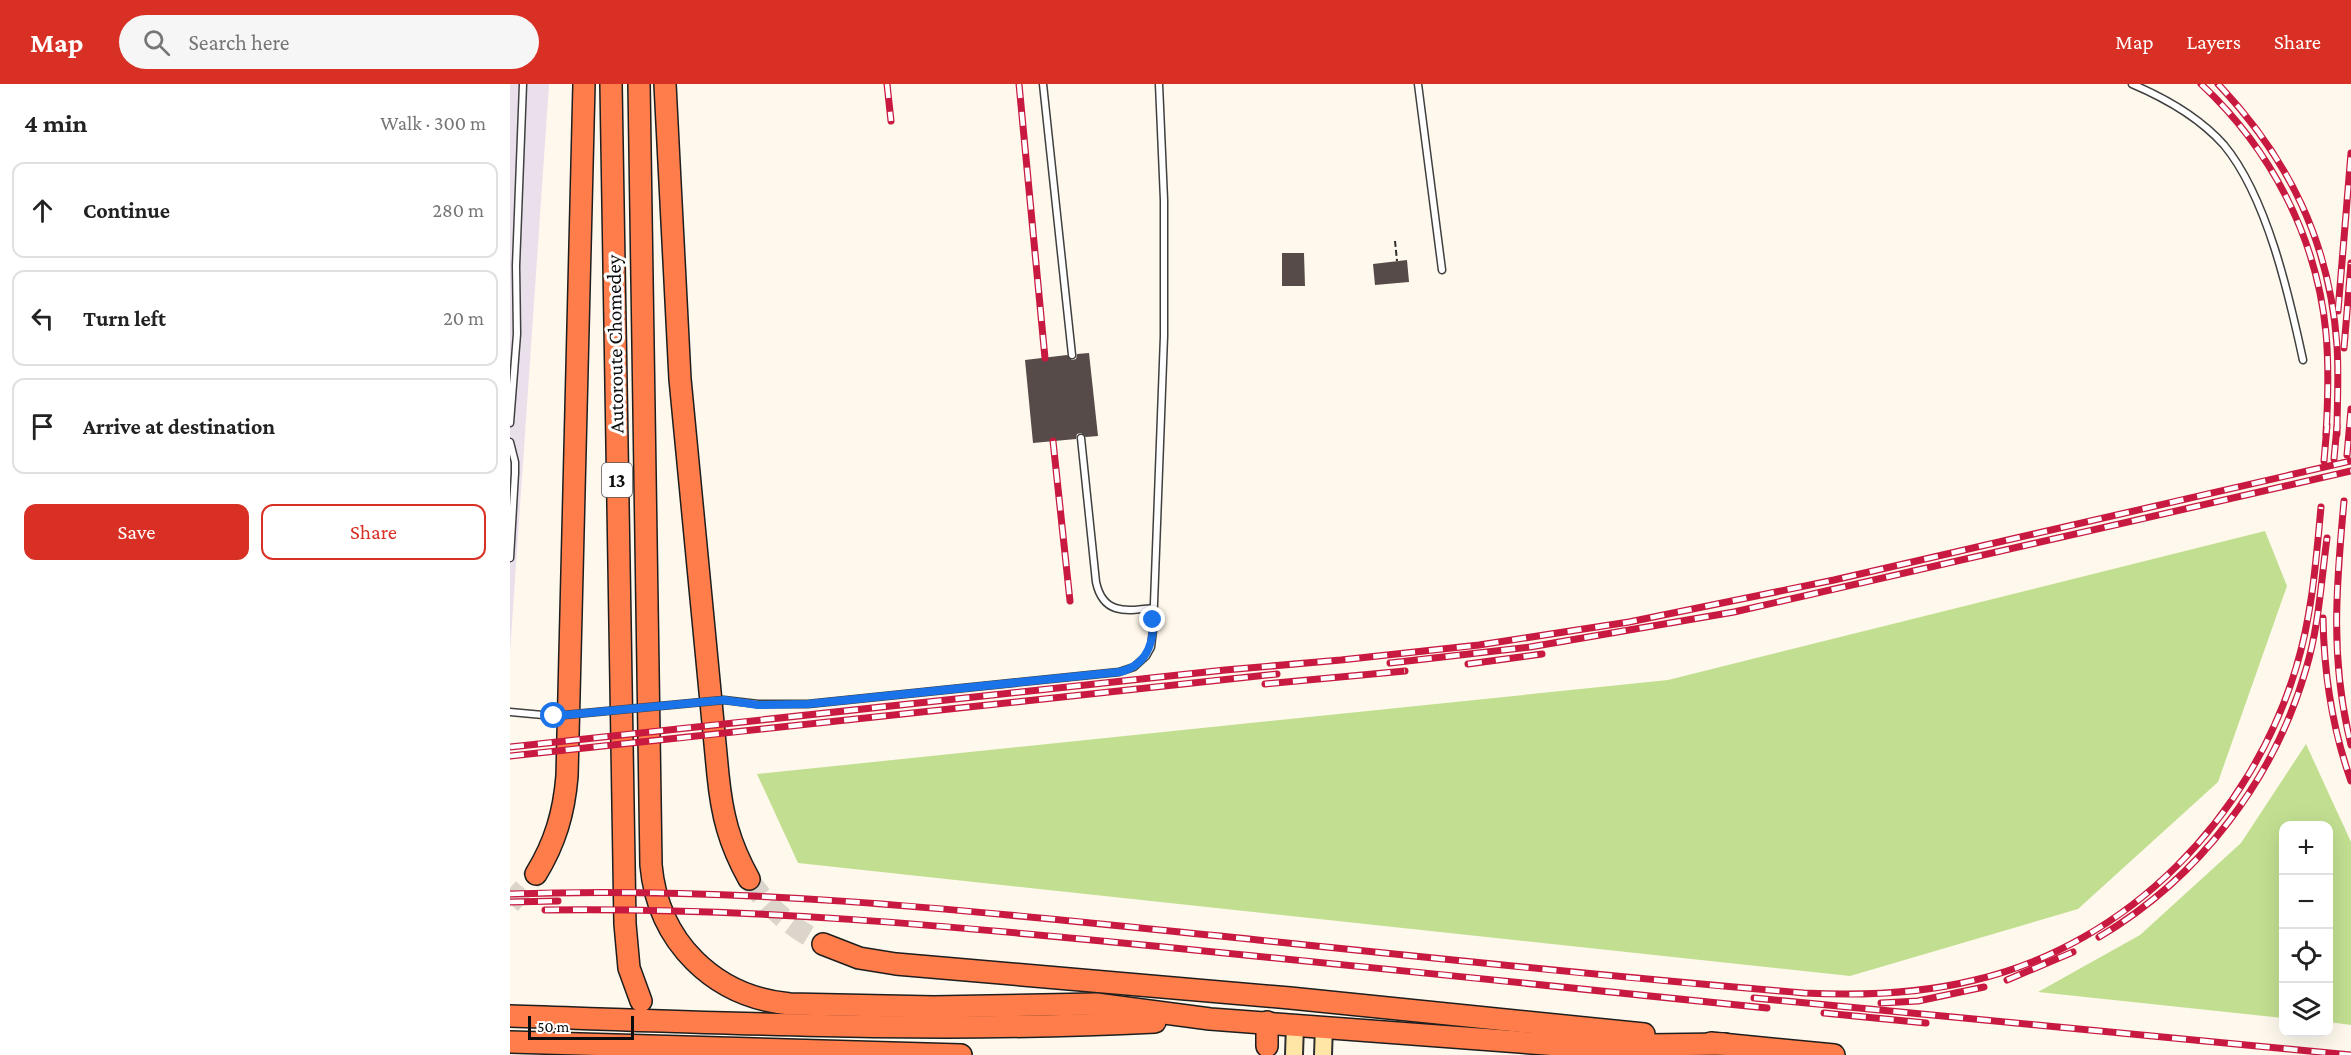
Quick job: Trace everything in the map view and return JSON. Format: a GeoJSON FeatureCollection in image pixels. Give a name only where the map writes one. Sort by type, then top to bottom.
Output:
{"type":"FeatureCollection","features":[{"type":"Feature","properties":{"kind":"highway"},"geometry":{"type":"LineString","coordinates":[[536,874],[556,836],[566,796],[584,84]]}},
{"type":"Feature","properties":{"kind":"highway","name":"Autoroute Chomedey"},"geometry":{"type":"LineString","coordinates":[[611,84],[627,954],[632,981],[641,1001]]}},
{"type":"Feature","properties":{"kind":"highway","name":"Autoroute Chomedey"},"geometry":{"type":"LineString","coordinates":[[639,84],[652,875],[656,897],[675,936],[687,953],[708,973],[737,991],[754,998],[778,1003],[820,1006],[1096,1004],[1210,1019]]}},
{"type":"Feature","properties":{"kind":"highway"},"geometry":{"type":"LineString","coordinates":[[664,84],[680,379],[717,775],[723,815],[730,840],[749,879]]}},
{"type":"Feature","properties":{"kind":"highway"},"geometry":{"type":"LineString","coordinates":[[823,944],[859,958],[896,964],[1326,1001],[1834,1055]]}},
{"type":"Feature","properties":{"kind":"highway"},"geometry":{"type":"LineString","coordinates":[[510,1016],[913,1026],[1095,1025],[1210,1019],[1572,1046],[1725,1044]]}},
{"type":"Feature","properties":{"kind":"highway"},"geometry":{"type":"LineString","coordinates":[[1267,1022],[1267,1046]]}},
{"type":"Feature","properties":{"kind":"highway"},"geometry":{"type":"LineString","coordinates":[[510,1042],[961,1055]]}},
{"type":"Feature","properties":{"kind":"main road"},"geometry":{"type":"LineString","coordinates":[[1294,1055],[1295,1024]]}},
{"type":"Feature","properties":{"kind":"main road"},"geometry":{"type":"LineString","coordinates":[[1323,1055],[1324,1026]]}},
{"type":"Feature","properties":{"kind":"lane"},"geometry":{"type":"LineString","coordinates":[[510,423],[517,334],[516,266],[523,84]]}},
{"type":"Feature","properties":{"kind":"lane"},"geometry":{"type":"LineString","coordinates":[[1043,84],[1072,355]]}},
{"type":"Feature","properties":{"kind":"lane"},"geometry":{"type":"LineString","coordinates":[[510,712],[554,716],[724,700],[758,705],[808,704],[1119,672],[1140,662],[1151,647],[1154,608],[1164,325],[1164,200],[1159,84]]}},
{"type":"Feature","properties":{"kind":"lane"},"geometry":{"type":"LineString","coordinates":[[1418,84],[1442,270]]}},
{"type":"Feature","properties":{"kind":"lane"},"geometry":{"type":"LineString","coordinates":[[2132,84],[2175,107],[2203,126],[2239,165],[2254,195],[2283,276],[2303,360]]}},
{"type":"Feature","properties":{"kind":"lane"},"geometry":{"type":"LineString","coordinates":[[510,204],[518,203]]}},
{"type":"Feature","properties":{"kind":"lane"},"geometry":{"type":"LineString","coordinates":[[1081,438],[1096,582],[1101,598],[1111,607],[1120,610],[1154,608]]}},
{"type":"Feature","properties":{"kind":"lane"},"geometry":{"type":"LineString","coordinates":[[510,442],[516,473],[510,558]]}},
{"type":"Feature","properties":{"kind":"path"},"geometry":{"type":"LineString","coordinates":[[1395,241],[1397,261]]}},
{"type":"Feature","properties":{"kind":"shaded area"},"geometry":{"type":"Polygon","coordinates":[[[510,84],[549,84],[510,652],[510,84]]]}},
{"type":"Feature","properties":{"kind":"green space"},"geometry":{"type":"Polygon","coordinates":[[[2265,531],[2287,586],[2218,782],[2078,909],[1850,976],[798,863],[757,774],[1668,680],[2265,531]]]}},
{"type":"Feature","properties":{"kind":"green space"},"geometry":{"type":"Polygon","coordinates":[[[2306,744],[2351,842],[2351,1025],[2333,1023],[2333,821],[2279,821],[2279,1018],[2038,992],[2140,935],[2241,843],[2306,744]]]}},
{"type":"Feature","properties":{"kind":"building"},"geometry":{"type":"Polygon","coordinates":[[[1282,253],[1304,253],[1305,286],[1282,286],[1282,253]]]}},
{"type":"Feature","properties":{"kind":"building"},"geometry":{"type":"Polygon","coordinates":[[[1407,260],[1409,282],[1375,285],[1373,264],[1407,260]]]}},
{"type":"Feature","properties":{"kind":"building"},"geometry":{"type":"Polygon","coordinates":[[[1089,353],[1098,436],[1086,437],[1081,433],[1077,434],[1076,439],[1033,443],[1025,360],[1067,355],[1072,360],[1076,359],[1077,354],[1089,353]]]}},
{"type":"Feature","properties":{"kind":"tunnel"},"geometry":{"type":"LineString","coordinates":[[510,904],[536,874]]}},
{"type":"Feature","properties":{"kind":"tunnel"},"geometry":{"type":"LineString","coordinates":[[749,879],[764,899],[782,916],[823,944]]}},
{"type":"Feature","properties":{"kind":"railway"},"geometry":{"type":"LineString","coordinates":[[887,84],[891,121]]}},
{"type":"Feature","properties":{"kind":"railway"},"geometry":{"type":"LineString","coordinates":[[1019,84],[1045,358]]}},
{"type":"Feature","properties":{"kind":"railway"},"geometry":{"type":"LineString","coordinates":[[2201,84],[2226,109],[2269,166],[2301,230],[2313,263],[2321,298],[2328,358],[2326,434]]}},
{"type":"Feature","properties":{"kind":"railway"},"geometry":{"type":"LineString","coordinates":[[2218,84],[2266,142],[2302,204],[2315,238],[2333,308],[2338,357],[2337,434]]}},
{"type":"Feature","properties":{"kind":"railway"},"geometry":{"type":"LineString","coordinates":[[2338,311],[2351,153]]}},
{"type":"Feature","properties":{"kind":"railway"},"geometry":{"type":"LineString","coordinates":[[2344,348],[2351,263]]}},
{"type":"Feature","properties":{"kind":"railway"},"geometry":{"type":"LineString","coordinates":[[2347,455],[2351,409]]}},
{"type":"Feature","properties":{"kind":"railway"},"geometry":{"type":"LineString","coordinates":[[2324,461],[2327,425]]}},
{"type":"Feature","properties":{"kind":"railway"},"geometry":{"type":"LineString","coordinates":[[2334,459],[2337,426]]}},
{"type":"Feature","properties":{"kind":"railway"},"geometry":{"type":"LineString","coordinates":[[1053,441],[1070,601]]}},
{"type":"Feature","properties":{"kind":"railway"},"geometry":{"type":"LineString","coordinates":[[510,747],[1479,645],[1629,622],[1834,580],[2351,461]]}},
{"type":"Feature","properties":{"kind":"railway"},"geometry":{"type":"LineString","coordinates":[[1390,663],[1530,647],[1734,612],[2351,471]]}},
{"type":"Feature","properties":{"kind":"railway"},"geometry":{"type":"LineString","coordinates":[[2344,501],[2337,594],[2337,653],[2344,714],[2351,745]]}},
{"type":"Feature","properties":{"kind":"railway"},"geometry":{"type":"LineString","coordinates":[[510,894],[678,893],[846,901],[1097,923],[1570,972],[1804,993],[1890,993],[1954,985],[2031,962],[2084,937],[2132,905],[2176,866],[2215,823],[2249,775],[2276,723],[2296,668],[2310,608],[2321,507]]}},
{"type":"Feature","properties":{"kind":"railway"},"geometry":{"type":"LineString","coordinates":[[2099,937],[2135,913],[2169,886],[2200,856],[2253,787],[2292,710],[2306,669],[2317,620],[2327,538]]}},
{"type":"Feature","properties":{"kind":"railway"},"geometry":{"type":"LineString","coordinates":[[2323,618],[2330,701],[2351,781]]}},
{"type":"Feature","properties":{"kind":"railway"},"geometry":{"type":"LineString","coordinates":[[1468,664],[1542,654]]}},
{"type":"Feature","properties":{"kind":"railway"},"geometry":{"type":"LineString","coordinates":[[1265,684],[1405,671]]}},
{"type":"Feature","properties":{"kind":"railway"},"geometry":{"type":"LineString","coordinates":[[510,756],[1277,674]]}},
{"type":"Feature","properties":{"kind":"railway"},"geometry":{"type":"LineString","coordinates":[[510,902],[558,901]]}},
{"type":"Feature","properties":{"kind":"railway"},"geometry":{"type":"LineString","coordinates":[[545,910],[698,912],[926,925],[1767,1008]]}},
{"type":"Feature","properties":{"kind":"railway"},"geometry":{"type":"LineString","coordinates":[[2007,980],[2073,952]]}},
{"type":"Feature","properties":{"kind":"railway"},"geometry":{"type":"LineString","coordinates":[[1881,1003],[1918,1001],[1984,987]]}},
{"type":"Feature","properties":{"kind":"railway"},"geometry":{"type":"LineString","coordinates":[[1754,998],[2351,1055]]}},
{"type":"Feature","properties":{"kind":"railway"},"geometry":{"type":"LineString","coordinates":[[1824,1013],[1926,1023]]}},
{"type":"Feature","properties":{"kind":"route"},"geometry":{"type":"LineString","coordinates":[[554,716],[724,700],[758,705],[808,704],[1119,672],[1134,667],[1146,656],[1151,647],[1153,620]]}}]}
